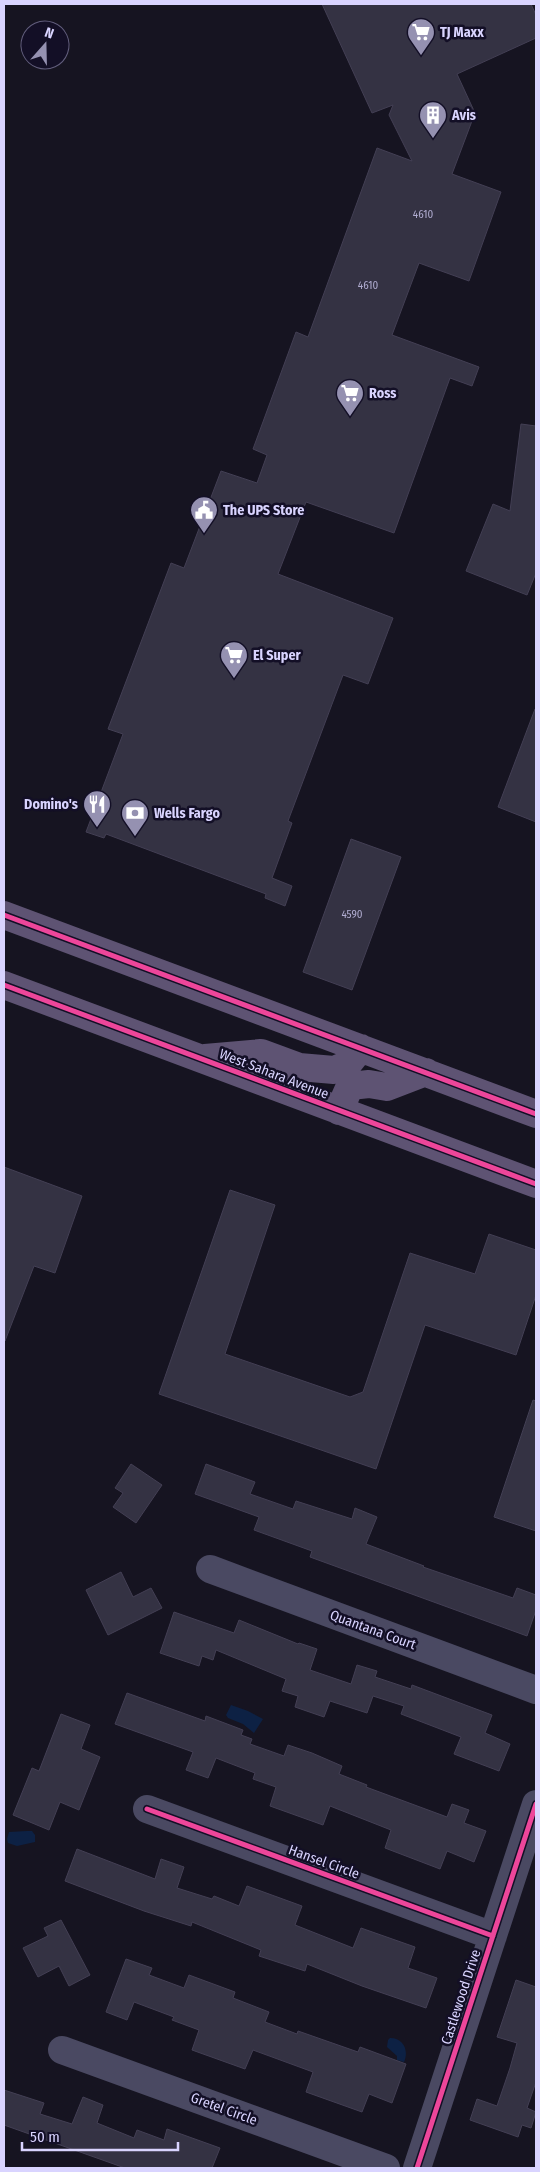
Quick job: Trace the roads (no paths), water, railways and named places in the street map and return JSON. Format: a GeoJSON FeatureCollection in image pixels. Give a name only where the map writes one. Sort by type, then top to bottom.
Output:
{"type":"FeatureCollection","features":[{"type":"Feature","properties":{"kind":"main road"},"geometry":{"type":"LineString","coordinates":[[4,915],[536,1114]]}},
{"type":"Feature","properties":{"kind":"main road","name":"West Sahara Avenue"},"geometry":{"type":"LineString","coordinates":[[4,985],[536,1184]]}},
{"type":"Feature","properties":{"kind":"main road"},"geometry":{"type":"LineString","coordinates":[[199,1058],[261,1052],[299,1067],[334,1070],[348,1064],[361,1048]]}},
{"type":"Feature","properties":{"kind":"main road"},"geometry":{"type":"LineString","coordinates":[[339,1111],[350,1086],[369,1084],[387,1087],[426,1072]]}},
{"type":"Feature","properties":{"kind":"street","name":"Quantana Court"},"geometry":{"type":"LineString","coordinates":[[210,1569],[536,1690]]}},
{"type":"Feature","properties":{"kind":"street","name":"Castlewood Drive"},"geometry":{"type":"LineString","coordinates":[[417,2168],[536,1804]]}},
{"type":"Feature","properties":{"kind":"street","name":"Hansel Circle"},"geometry":{"type":"LineString","coordinates":[[147,1809],[493,1936]]}},
{"type":"Feature","properties":{"kind":"street","name":"Gretel Circle"},"geometry":{"type":"LineString","coordinates":[[62,2050],[386,2168]]}},
{"type":"Feature","properties":{"kind":"water"},"geometry":{"type":"Polygon","coordinates":[[[231,1705],[263,1719],[254,1733],[243,1724],[228,1718],[226,1715],[231,1705]]]}},
{"type":"Feature","properties":{"kind":"water"},"geometry":{"type":"Polygon","coordinates":[[[32,1831],[35,1835],[35,1842],[17,1846],[8,1843],[9,1832],[32,1831]]]}},
{"type":"Feature","properties":{"kind":"water"},"geometry":{"type":"Polygon","coordinates":[[[390,2038],[399,2040],[404,2046],[406,2054],[404,2062],[397,2060],[397,2056],[387,2047],[390,2038]]]}},
{"type":"Feature","properties":{"kind":"place","name":"TJ Maxx"},"geometry":{"type":"Point","coordinates":[421,56]}},
{"type":"Feature","properties":{"kind":"place","name":"Avis"},"geometry":{"type":"Point","coordinates":[433,139]}},
{"type":"Feature","properties":{"kind":"place","name":"Ross"},"geometry":{"type":"Point","coordinates":[350,417]}},
{"type":"Feature","properties":{"kind":"place","name":"The UPS Store"},"geometry":{"type":"Point","coordinates":[204,534]}},
{"type":"Feature","properties":{"kind":"place","name":"El Super"},"geometry":{"type":"Point","coordinates":[234,679]}},
{"type":"Feature","properties":{"kind":"place","name":"Domino's"},"geometry":{"type":"Point","coordinates":[97,828]}},
{"type":"Feature","properties":{"kind":"place","name":"Wells Fargo"},"geometry":{"type":"Point","coordinates":[135,837]}}]}
